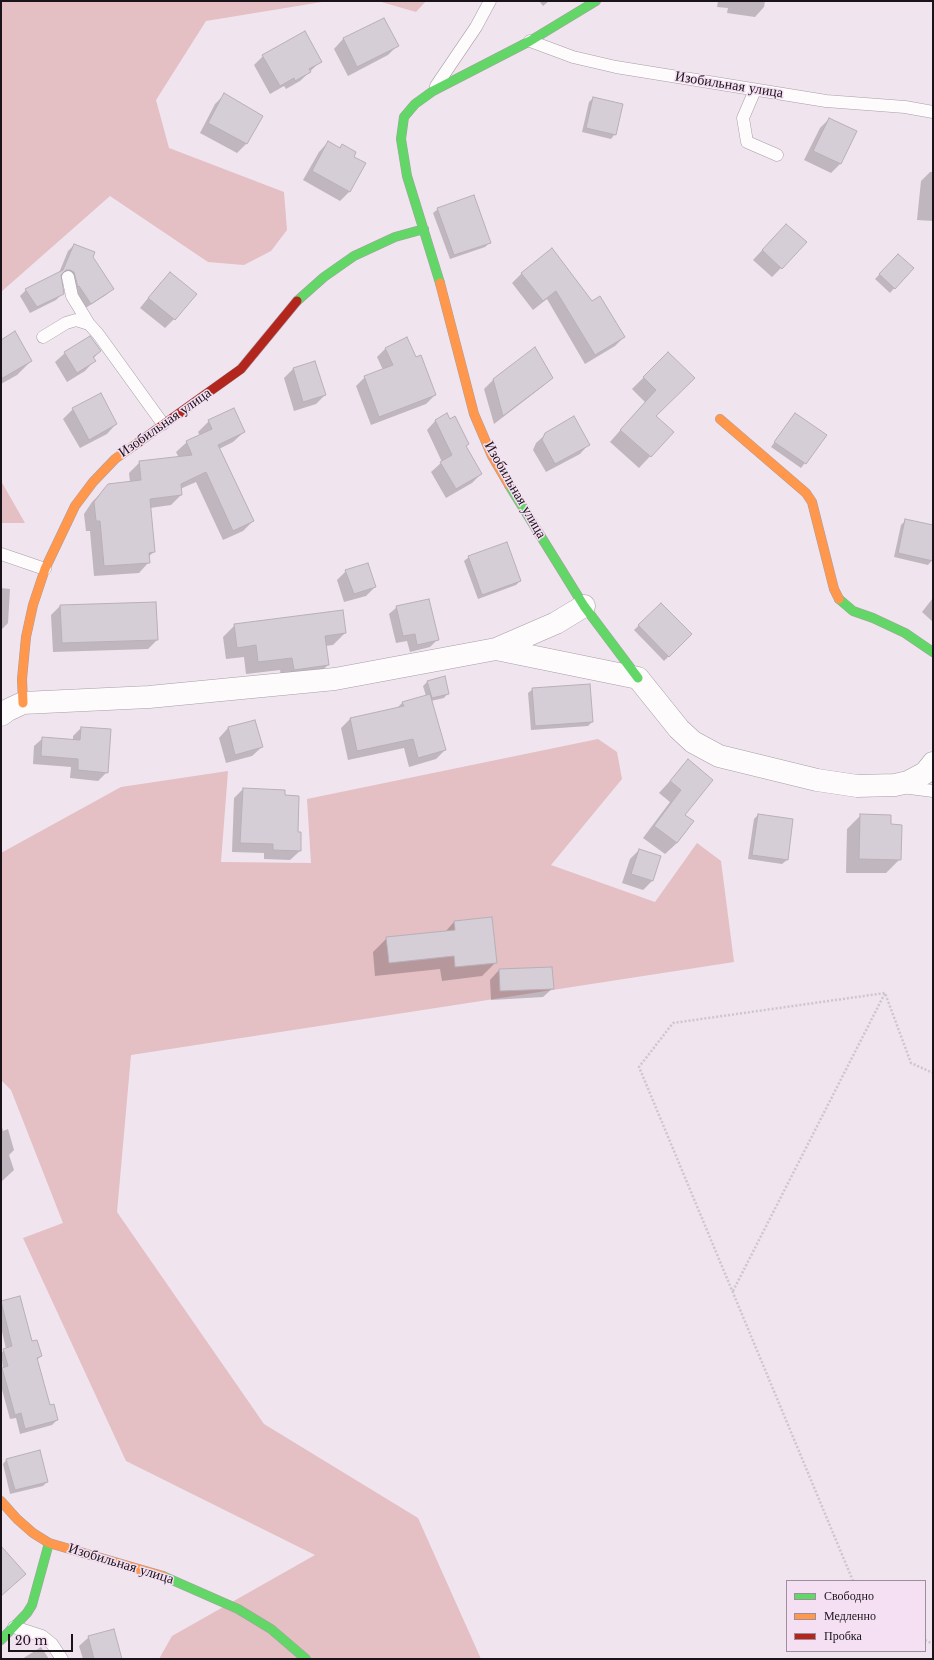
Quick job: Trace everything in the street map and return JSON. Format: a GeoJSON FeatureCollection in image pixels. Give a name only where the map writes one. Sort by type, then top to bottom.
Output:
{"type":"FeatureCollection","features":[{"type":"Feature","properties":{"kind":"street","name":"Изобильная улица"},"geometry":{"type":"LineString","coordinates":[[596,1],[530,41],[433,91],[415,104],[404,117],[401,139],[408,176],[477,421],[492,456],[517,500],[584,606],[638,678]]}},
{"type":"Feature","properties":{"kind":"street","name":"Изобильная улица"},"geometry":{"type":"LineString","coordinates":[[23,703],[22,679],[26,637],[33,606],[46,569],[75,506],[93,482],[115,459],[241,369],[301,297],[324,277],[354,256],[395,237],[424,229]]}},
{"type":"Feature","properties":{"kind":"street"},"geometry":{"type":"LineString","coordinates":[[720,419],[806,493],[812,502],[816,514],[836,595],[844,604],[853,611],[873,618],[905,633],[933,652]]}},
{"type":"Feature","properties":{"kind":"street"},"geometry":{"type":"LineString","coordinates":[[1,715],[23,703],[149,696],[335,679],[496,649],[556,623],[584,606]]}},
{"type":"Feature","properties":{"kind":"street"},"geometry":{"type":"LineString","coordinates":[[496,649],[638,678],[684,734],[705,750],[719,756],[817,780],[857,786],[895,785],[908,782],[924,773],[933,763]]}},
{"type":"Feature","properties":{"kind":"street"},"geometry":{"type":"LineString","coordinates":[[1,1501],[33,1533],[50,1543]]}},
{"type":"Feature","properties":{"kind":"street","name":"Изобильная улица"},"geometry":{"type":"LineString","coordinates":[[1,1640],[27,1613],[32,1605],[50,1543],[160,1574],[238,1609],[271,1629],[306,1659]]}},
{"type":"Feature","properties":{"kind":"lane"},"geometry":{"type":"LineString","coordinates":[[433,91],[476,27],[490,1]]}},
{"type":"Feature","properties":{"kind":"lane","name":"Изобильная улица"},"geometry":{"type":"LineString","coordinates":[[530,41],[573,56],[616,67],[755,90],[826,100],[905,107],[933,112]]}},
{"type":"Feature","properties":{"kind":"lane"},"geometry":{"type":"LineString","coordinates":[[755,90],[743,118],[747,142],[777,155]]}},
{"type":"Feature","properties":{"kind":"lane"},"geometry":{"type":"LineString","coordinates":[[68,277],[72,296],[89,324],[98,334],[163,424]]}},
{"type":"Feature","properties":{"kind":"lane"},"geometry":{"type":"LineString","coordinates":[[43,337],[66,323],[76,320],[89,324]]}},
{"type":"Feature","properties":{"kind":"lane"},"geometry":{"type":"LineString","coordinates":[[1,554],[46,569]]}},
{"type":"Feature","properties":{"kind":"lane"},"geometry":{"type":"LineString","coordinates":[[895,785],[933,791]]}},
{"type":"Feature","properties":{"kind":"lane"},"geometry":{"type":"LineString","coordinates":[[14,1627],[42,1636],[52,1644],[62,1659]]}},
{"type":"Feature","properties":{"kind":"path"},"geometry":{"type":"LineString","coordinates":[[885,993],[911,1063],[933,1073]]}},
{"type":"Feature","properties":{"kind":"path"},"geometry":{"type":"LineString","coordinates":[[853,1580],[639,1067],[673,1023],[885,993]]}},
{"type":"Feature","properties":{"kind":"path"},"geometry":{"type":"LineString","coordinates":[[733,1292],[885,993]]}},
{"type":"Feature","properties":{"kind":"shaded area"},"geometry":{"type":"Polygon","coordinates":[[[1,1],[328,1],[206,21],[156,100],[169,148],[284,192],[287,230],[271,251],[244,265],[208,262],[110,196],[1,292],[1,1]]]}},
{"type":"Feature","properties":{"kind":"shaded area"},"geometry":{"type":"Polygon","coordinates":[[[378,1],[426,1],[416,12],[378,1]]]}},
{"type":"Feature","properties":{"kind":"shaded area"},"geometry":{"type":"Polygon","coordinates":[[[1,481],[25,523],[1,523],[1,481]]]}},
{"type":"Feature","properties":{"kind":"shaded area"},"geometry":{"type":"Polygon","coordinates":[[[598,739],[617,752],[622,779],[551,865],[655,902],[697,843],[721,861],[734,962],[131,1055],[117,1212],[264,1424],[418,1518],[481,1659],[159,1659],[172,1636],[315,1555],[126,1461],[23,1238],[63,1223],[11,1090],[1,1080],[1,853],[121,787],[228,771],[221,862],[311,863],[307,799],[598,739]]]}},
{"type":"Feature","properties":{"kind":"building"},"geometry":{"type":"Polygon","coordinates":[[[384,18],[399,46],[357,67],[343,38],[384,18]]]}},
{"type":"Feature","properties":{"kind":"building"},"geometry":{"type":"Polygon","coordinates":[[[305,31],[322,62],[309,69],[311,72],[295,81],[294,78],[280,86],[262,55],[305,31]]]}},
{"type":"Feature","properties":{"kind":"building"},"geometry":{"type":"Polygon","coordinates":[[[224,93],[263,116],[247,144],[208,123],[224,93]]]}},
{"type":"Feature","properties":{"kind":"building"},"geometry":{"type":"Polygon","coordinates":[[[593,97],[623,104],[616,135],[586,128],[593,97]]]}},
{"type":"Feature","properties":{"kind":"building"},"geometry":{"type":"Polygon","coordinates":[[[829,118],[857,131],[841,164],[813,151],[829,118]]]}},
{"type":"Feature","properties":{"kind":"building"},"geometry":{"type":"Polygon","coordinates":[[[328,141],[340,148],[342,144],[356,152],[354,157],[366,163],[350,192],[312,171],[328,141]]]}},
{"type":"Feature","properties":{"kind":"building"},"geometry":{"type":"Polygon","coordinates":[[[474,195],[491,243],[454,255],[437,208],[474,195]]]}},
{"type":"Feature","properties":{"kind":"building"},"geometry":{"type":"Polygon","coordinates":[[[786,224],[807,242],[782,269],[762,250],[786,224]]]}},
{"type":"Feature","properties":{"kind":"building"},"geometry":{"type":"Polygon","coordinates":[[[74,244],[95,252],[93,257],[114,289],[91,304],[79,286],[78,287],[74,272],[66,270],[61,275],[64,294],[37,307],[25,289],[63,270],[74,244]]]}},
{"type":"Feature","properties":{"kind":"building"},"geometry":{"type":"Polygon","coordinates":[[[552,248],[592,301],[600,296],[625,337],[595,355],[556,291],[543,301],[521,273],[552,248]]]}},
{"type":"Feature","properties":{"kind":"building"},"geometry":{"type":"Polygon","coordinates":[[[898,254],[914,268],[895,289],[879,274],[898,254]]]}},
{"type":"Feature","properties":{"kind":"building"},"geometry":{"type":"Polygon","coordinates":[[[170,272],[197,294],[175,320],[148,298],[170,272]]]}},
{"type":"Feature","properties":{"kind":"building"},"geometry":{"type":"Polygon","coordinates":[[[15,331],[32,361],[1,379],[1,340],[15,331]]]}},
{"type":"Feature","properties":{"kind":"building"},"geometry":{"type":"Polygon","coordinates":[[[90,336],[101,351],[93,357],[96,361],[77,373],[64,352],[90,336]]]}},
{"type":"Feature","properties":{"kind":"building"},"geometry":{"type":"Polygon","coordinates":[[[407,337],[416,357],[421,355],[436,395],[379,417],[364,376],[393,365],[385,348],[407,337]]]}},
{"type":"Feature","properties":{"kind":"building"},"geometry":{"type":"Polygon","coordinates":[[[535,347],[553,378],[503,416],[493,379],[535,347]]]}},
{"type":"Feature","properties":{"kind":"building"},"geometry":{"type":"Polygon","coordinates":[[[668,352],[695,378],[656,416],[674,432],[651,457],[620,430],[656,390],[643,377],[668,352]]]}},
{"type":"Feature","properties":{"kind":"building"},"geometry":{"type":"Polygon","coordinates":[[[315,361],[326,395],[303,402],[293,368],[315,361]]]}},
{"type":"Feature","properties":{"kind":"building"},"geometry":{"type":"Polygon","coordinates":[[[101,393],[117,424],[89,440],[72,408],[101,393]]]}},
{"type":"Feature","properties":{"kind":"building"},"geometry":{"type":"Polygon","coordinates":[[[234,408],[245,432],[218,445],[254,521],[233,531],[206,472],[181,484],[182,495],[150,499],[155,552],[149,553],[150,563],[104,566],[100,521],[96,521],[94,502],[103,490],[108,484],[141,480],[139,461],[192,455],[186,441],[212,429],[208,420],[234,408]]]}},
{"type":"Feature","properties":{"kind":"building"},"geometry":{"type":"Polygon","coordinates":[[[447,413],[450,419],[455,416],[469,444],[466,446],[482,474],[456,489],[440,462],[452,455],[435,420],[447,413]]]}},
{"type":"Feature","properties":{"kind":"building"},"geometry":{"type":"Polygon","coordinates":[[[795,413],[827,435],[806,464],[774,442],[795,413]]]}},
{"type":"Feature","properties":{"kind":"building"},"geometry":{"type":"Polygon","coordinates":[[[574,416],[590,445],[555,464],[542,440],[545,433],[574,416]]]}},
{"type":"Feature","properties":{"kind":"building"},"geometry":{"type":"Polygon","coordinates":[[[905,519],[933,525],[933,561],[898,553],[905,519]]]}},
{"type":"Feature","properties":{"kind":"building"},"geometry":{"type":"Polygon","coordinates":[[[507,542],[521,581],[482,595],[468,556],[507,542]]]}},
{"type":"Feature","properties":{"kind":"building"},"geometry":{"type":"Polygon","coordinates":[[[368,563],[376,587],[354,594],[345,570],[368,563]]]}},
{"type":"Feature","properties":{"kind":"building"},"geometry":{"type":"Polygon","coordinates":[[[429,599],[439,640],[417,645],[415,634],[403,636],[396,606],[429,599]]]}},
{"type":"Feature","properties":{"kind":"building"},"geometry":{"type":"Polygon","coordinates":[[[156,602],[158,640],[62,643],[60,605],[156,602]]]}},
{"type":"Feature","properties":{"kind":"building"},"geometry":{"type":"Polygon","coordinates":[[[661,603],[692,634],[669,657],[638,625],[661,603]]]}},
{"type":"Feature","properties":{"kind":"building"},"geometry":{"type":"Polygon","coordinates":[[[343,610],[346,633],[325,636],[329,665],[294,670],[292,658],[258,662],[256,645],[237,648],[234,624],[343,610]]]}},
{"type":"Feature","properties":{"kind":"building"},"geometry":{"type":"Polygon","coordinates":[[[445,676],[449,694],[432,698],[427,681],[445,676]]]}},
{"type":"Feature","properties":{"kind":"building"},"geometry":{"type":"Polygon","coordinates":[[[590,684],[593,722],[535,726],[532,688],[590,684]]]}},
{"type":"Feature","properties":{"kind":"building"},"geometry":{"type":"Polygon","coordinates":[[[430,694],[446,750],[418,758],[413,739],[357,751],[350,718],[404,706],[402,702],[430,694]]]}},
{"type":"Feature","properties":{"kind":"building"},"geometry":{"type":"Polygon","coordinates":[[[255,720],[263,747],[235,755],[228,727],[255,720]]]}},
{"type":"Feature","properties":{"kind":"building"},"geometry":{"type":"Polygon","coordinates":[[[81,727],[111,729],[108,773],[78,770],[78,759],[41,756],[42,737],[80,740],[81,727]]]}},
{"type":"Feature","properties":{"kind":"building"},"geometry":{"type":"Polygon","coordinates":[[[688,759],[713,780],[685,815],[694,821],[677,843],[654,826],[681,790],[670,781],[688,759]]]}},
{"type":"Feature","properties":{"kind":"building"},"geometry":{"type":"Polygon","coordinates":[[[243,788],[285,790],[285,795],[299,796],[298,832],[301,832],[301,851],[273,850],[273,844],[240,843],[243,788]]]}},
{"type":"Feature","properties":{"kind":"building"},"geometry":{"type":"Polygon","coordinates":[[[758,814],[793,819],[788,860],[752,855],[758,814]]]}},
{"type":"Feature","properties":{"kind":"building"},"geometry":{"type":"Polygon","coordinates":[[[860,814],[891,815],[891,824],[902,825],[901,860],[859,859],[860,814]]]}},
{"type":"Feature","properties":{"kind":"building"},"geometry":{"type":"Polygon","coordinates":[[[639,849],[661,856],[653,881],[631,874],[639,849]]]}},
{"type":"Feature","properties":{"kind":"building"},"geometry":{"type":"Polygon","coordinates":[[[492,917],[497,963],[455,967],[454,956],[389,963],[386,937],[455,930],[454,921],[492,917]]]}},
{"type":"Feature","properties":{"kind":"building"},"geometry":{"type":"Polygon","coordinates":[[[552,967],[554,989],[500,991],[499,969],[552,967]]]}},
{"type":"Feature","properties":{"kind":"building"},"geometry":{"type":"Polygon","coordinates":[[[20,1296],[32,1341],[37,1340],[42,1356],[37,1358],[50,1405],[54,1404],[58,1420],[25,1429],[21,1413],[15,1415],[2,1368],[8,1366],[3,1349],[12,1346],[1,1301],[20,1296]]]}},
{"type":"Feature","properties":{"kind":"building"},"geometry":{"type":"Polygon","coordinates":[[[40,1450],[48,1482],[15,1490],[6,1459],[40,1450]]]}},
{"type":"Feature","properties":{"kind":"building"},"geometry":{"type":"Polygon","coordinates":[[[1,1546],[26,1574],[1,1596],[1,1546]]]}},
{"type":"Feature","properties":{"kind":"building"},"geometry":{"type":"Polygon","coordinates":[[[114,1629],[122,1659],[94,1659],[88,1636],[114,1629]]]}},
{"type":"Feature","properties":{"kind":"traffic: fast"},"geometry":{"type":"LineString","coordinates":[[440,283],[407,176],[401,139],[404,117],[415,104],[433,91],[530,41],[596,1]]}},
{"type":"Feature","properties":{"kind":"traffic: fast"},"geometry":{"type":"LineString","coordinates":[[297,301],[324,277],[354,256],[395,237],[424,229]]}},
{"type":"Feature","properties":{"kind":"traffic: fast"},"geometry":{"type":"LineString","coordinates":[[509,485],[584,606],[638,678]]}},
{"type":"Feature","properties":{"kind":"traffic: fast"},"geometry":{"type":"LineString","coordinates":[[839,599],[853,611],[873,618],[905,633],[933,652]]}},
{"type":"Feature","properties":{"kind":"traffic: fast"},"geometry":{"type":"LineString","coordinates":[[1,1640],[27,1613],[32,1605],[49,1543]]}},
{"type":"Feature","properties":{"kind":"traffic: fast"},"geometry":{"type":"LineString","coordinates":[[163,1576],[238,1609],[271,1629],[306,1659]]}},
{"type":"Feature","properties":{"kind":"traffic: slow"},"geometry":{"type":"LineString","coordinates":[[440,283],[474,414],[492,456],[509,485]]}},
{"type":"Feature","properties":{"kind":"traffic: slow"},"geometry":{"type":"LineString","coordinates":[[720,419],[806,493],[812,502],[834,589],[839,599]]}},
{"type":"Feature","properties":{"kind":"traffic: slow"},"geometry":{"type":"LineString","coordinates":[[23,703],[22,679],[26,637],[33,605],[45,569],[75,506],[93,482],[115,459],[139,442]]}},
{"type":"Feature","properties":{"kind":"traffic: slow"},"geometry":{"type":"LineString","coordinates":[[1,1501],[17,1519],[33,1533],[49,1543],[163,1576]]}},
{"type":"Feature","properties":{"kind":"traffic: jam"},"geometry":{"type":"LineString","coordinates":[[139,442],[241,369],[297,301]]}}]}
